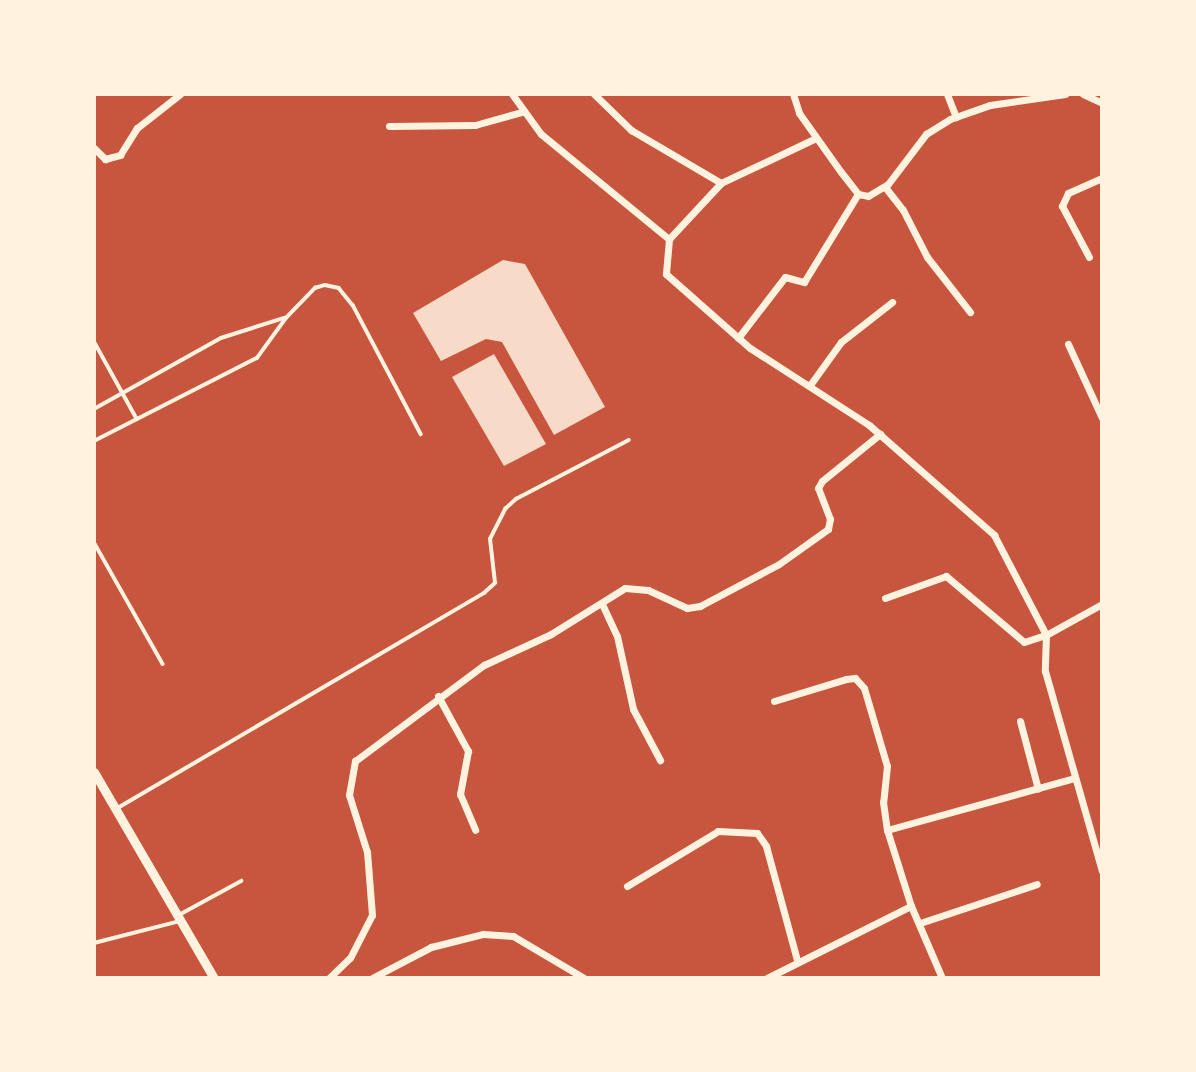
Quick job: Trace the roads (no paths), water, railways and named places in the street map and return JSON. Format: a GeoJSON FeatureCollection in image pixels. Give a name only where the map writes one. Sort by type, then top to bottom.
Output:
{"type":"FeatureCollection","features":[{"type":"Feature","properties":{"kind":"street"},"geometry":{"type":"LineString","coordinates":[[94,148],[105,159],[120,155],[137,128],[180,94]]}},
{"type":"Feature","properties":{"kind":"street"},"geometry":{"type":"LineString","coordinates":[[512,94],[522,112],[541,135],[669,239]]}},
{"type":"Feature","properties":{"kind":"street"},"geometry":{"type":"LineString","coordinates":[[594,94],[631,130],[721,183]]}},
{"type":"Feature","properties":{"kind":"street"},"geometry":{"type":"LineString","coordinates":[[793,94],[816,138],[858,194],[874,196],[885,187],[915,144],[956,117],[990,105],[1065,94]]}},
{"type":"Feature","properties":{"kind":"street"},"geometry":{"type":"LineString","coordinates":[[947,94],[956,117]]}},
{"type":"Feature","properties":{"kind":"street"},"geometry":{"type":"LineString","coordinates":[[1083,94],[1101,103]]}},
{"type":"Feature","properties":{"kind":"street"},"geometry":{"type":"LineString","coordinates":[[389,126],[475,125],[522,112]]}},
{"type":"Feature","properties":{"kind":"street"},"geometry":{"type":"LineString","coordinates":[[816,138],[721,183],[669,239],[666,274],[738,338],[880,434],[983,522],[1007,556],[1046,635],[1045,671],[1101,871]]}},
{"type":"Feature","properties":{"kind":"street"},"geometry":{"type":"LineString","coordinates":[[1089,257],[1062,206],[1069,193],[1101,178]]}},
{"type":"Feature","properties":{"kind":"street"},"geometry":{"type":"LineString","coordinates":[[885,187],[927,257],[970,312]]}},
{"type":"Feature","properties":{"kind":"street"},"geometry":{"type":"LineString","coordinates":[[738,338],[785,277],[804,282],[858,194]]}},
{"type":"Feature","properties":{"kind":"street"},"geometry":{"type":"LineString","coordinates":[[810,385],[848,336],[892,302]]}},
{"type":"Feature","properties":{"kind":"street"},"geometry":{"type":"LineString","coordinates":[[1069,344],[1101,418]]}},
{"type":"Feature","properties":{"kind":"street"},"geometry":{"type":"LineString","coordinates":[[329,978],[349,957],[372,915],[371,874],[349,794],[350,770],[355,761],[438,696],[484,665],[634,586],[687,608],[700,606],[767,571],[825,532],[830,519],[818,493],[821,481],[880,434]]}},
{"type":"Feature","properties":{"kind":"street"},"geometry":{"type":"LineString","coordinates":[[885,597],[946,576],[1017,638],[1030,641],[1101,604]]}},
{"type":"Feature","properties":{"kind":"street"},"geometry":{"type":"LineString","coordinates":[[602,604],[617,636],[633,709],[660,760]]}},
{"type":"Feature","properties":{"kind":"street"},"geometry":{"type":"LineString","coordinates":[[774,701],[846,679],[860,681],[887,766],[883,802],[887,830],[911,906],[942,978]]}},
{"type":"Feature","properties":{"kind":"street"},"geometry":{"type":"LineString","coordinates":[[438,696],[468,751],[460,794],[475,830]]}},
{"type":"Feature","properties":{"kind":"street"},"geometry":{"type":"LineString","coordinates":[[1020,721],[1038,789]]}},
{"type":"Feature","properties":{"kind":"street"},"geometry":{"type":"LineString","coordinates":[[94,772],[214,978]]}},
{"type":"Feature","properties":{"kind":"street"},"geometry":{"type":"LineString","coordinates":[[887,830],[1075,778]]}},
{"type":"Feature","properties":{"kind":"street"},"geometry":{"type":"LineString","coordinates":[[627,886],[718,831],[757,833],[766,846],[797,960]]}},
{"type":"Feature","properties":{"kind":"street"},"geometry":{"type":"LineString","coordinates":[[920,923],[1037,884]]}},
{"type":"Feature","properties":{"kind":"street"},"geometry":{"type":"LineString","coordinates":[[767,978],[797,960],[911,906]]}},
{"type":"Feature","properties":{"kind":"street"},"geometry":{"type":"LineString","coordinates":[[372,978],[431,947],[483,934],[513,936],[583,978]]}},
{"type":"Feature","properties":{"kind":"lane"},"geometry":{"type":"LineString","coordinates":[[94,441],[257,358],[286,318],[314,288],[332,286],[345,293],[421,434]]}},
{"type":"Feature","properties":{"kind":"lane"},"geometry":{"type":"LineString","coordinates":[[94,409],[221,338],[286,318]]}},
{"type":"Feature","properties":{"kind":"lane"},"geometry":{"type":"LineString","coordinates":[[94,341],[137,419]]}},
{"type":"Feature","properties":{"kind":"lane"},"geometry":{"type":"LineString","coordinates":[[116,809],[484,593],[495,583],[490,539],[505,509],[516,499],[629,440]]}},
{"type":"Feature","properties":{"kind":"lane"},"geometry":{"type":"LineString","coordinates":[[94,542],[163,664]]}},
{"type":"Feature","properties":{"kind":"lane"},"geometry":{"type":"LineString","coordinates":[[94,943],[180,918],[241,881]]}}]}
